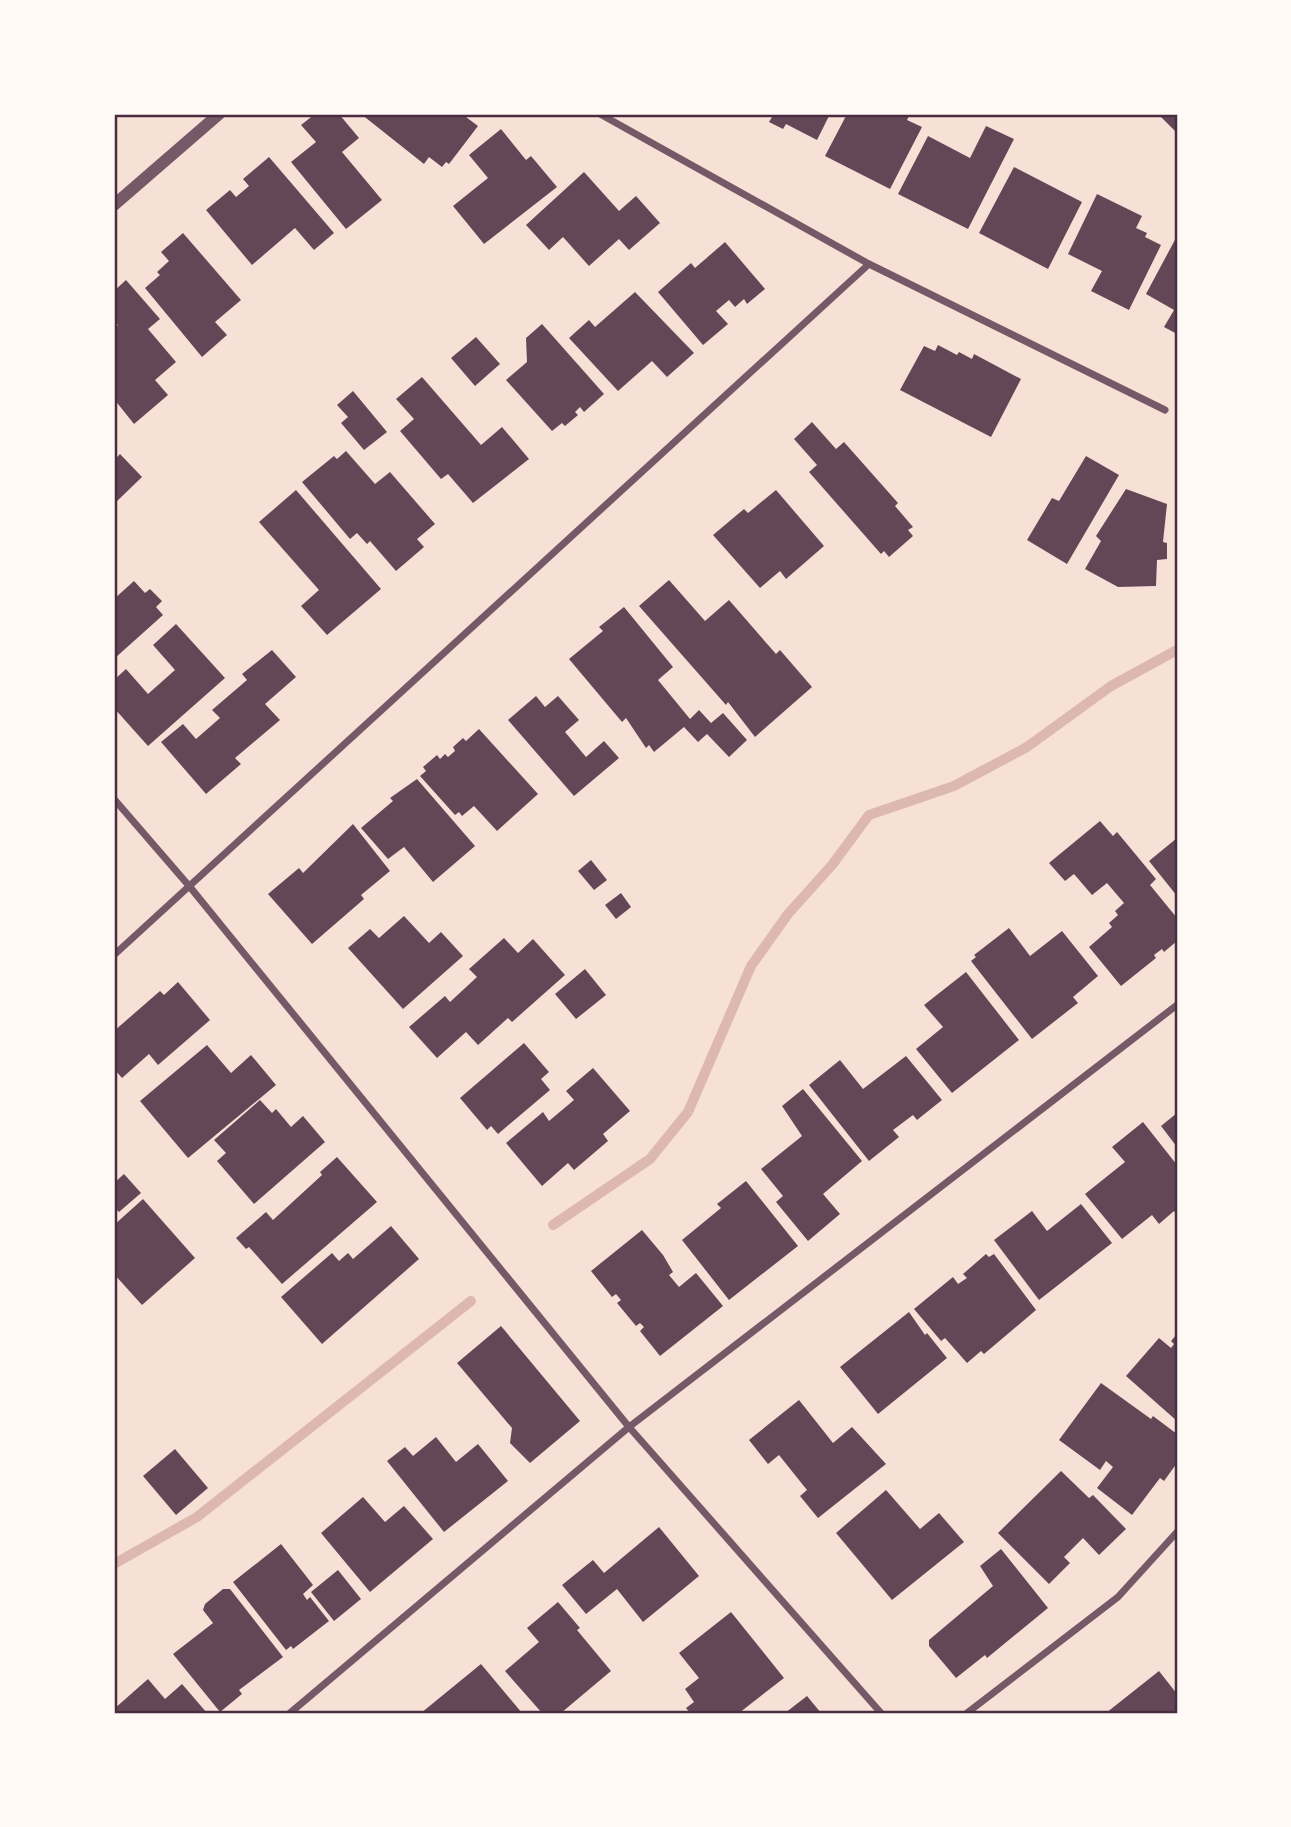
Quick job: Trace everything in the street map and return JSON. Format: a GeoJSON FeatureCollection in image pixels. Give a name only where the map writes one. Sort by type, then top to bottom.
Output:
{"type":"FeatureCollection","features":[{"type":"Feature","properties":{"kind":"street"},"geometry":{"type":"LineString","coordinates":[[114,205],[219,114]]}},
{"type":"Feature","properties":{"kind":"street"},"geometry":{"type":"LineString","coordinates":[[600,114],[869,264],[1166,410]]}},
{"type":"Feature","properties":{"kind":"street"},"geometry":{"type":"LineString","coordinates":[[114,955],[869,264]]}},
{"type":"Feature","properties":{"kind":"street"},"geometry":{"type":"LineString","coordinates":[[114,799],[191,887],[629,1427],[881,1713]]}},
{"type":"Feature","properties":{"kind":"street"},"geometry":{"type":"LineString","coordinates":[[290,1713],[629,1427],[1177,1005]]}},
{"type":"Feature","properties":{"kind":"street"},"geometry":{"type":"LineString","coordinates":[[967,1713],[1118,1597],[1177,1532]]}},
{"type":"Feature","properties":{"kind":"building"},"geometry":{"type":"Polygon","coordinates":[[[315,114],[339,114],[359,138],[342,152],[382,200],[346,229],[291,162],[316,142],[301,125],[315,114]]]}},
{"type":"Feature","properties":{"kind":"building"},"geometry":{"type":"Polygon","coordinates":[[[361,114],[462,114],[478,126],[449,164],[446,162],[442,167],[429,157],[424,164],[361,114]]]}},
{"type":"Feature","properties":{"kind":"building"},"geometry":{"type":"Polygon","coordinates":[[[766,114],[830,114],[817,140],[786,124],[783,129],[769,122],[772,117],[766,114]]]}},
{"type":"Feature","properties":{"kind":"building"},"geometry":{"type":"Polygon","coordinates":[[[847,114],[910,114],[907,120],[922,127],[890,189],[825,156],[847,114]]]}},
{"type":"Feature","properties":{"kind":"building"},"geometry":{"type":"Polygon","coordinates":[[[1158,114],[1177,114],[1176,132],[1158,114]]]}},
{"type":"Feature","properties":{"kind":"building"},"geometry":{"type":"Polygon","coordinates":[[[986,126],[1014,139],[968,229],[898,194],[928,136],[970,158],[986,126]]]}},
{"type":"Feature","properties":{"kind":"building"},"geometry":{"type":"Polygon","coordinates":[[[501,129],[526,160],[531,156],[557,187],[484,244],[453,206],[488,178],[469,155],[501,129]]]}},
{"type":"Feature","properties":{"kind":"building"},"geometry":{"type":"Polygon","coordinates":[[[269,157],[334,233],[314,250],[295,228],[252,265],[206,210],[230,190],[236,197],[249,186],[243,179],[269,157]]]}},
{"type":"Feature","properties":{"kind":"building"},"geometry":{"type":"Polygon","coordinates":[[[1014,167],[1082,202],[1048,269],[979,233],[1014,167]]]}},
{"type":"Feature","properties":{"kind":"building"},"geometry":{"type":"Polygon","coordinates":[[[584,172],[619,211],[636,196],[660,223],[629,250],[619,239],[589,266],[563,237],[549,250],[526,225],[584,172]]]}},
{"type":"Feature","properties":{"kind":"building"},"geometry":{"type":"Polygon","coordinates":[[[1097,194],[1142,216],[1136,228],[1147,233],[1145,237],[1161,245],[1129,310],[1091,291],[1102,271],[1068,254],[1097,194]]]}},
{"type":"Feature","properties":{"kind":"building"},"geometry":{"type":"Polygon","coordinates":[[[183,233],[241,300],[215,322],[227,335],[202,357],[145,288],[160,275],[157,272],[169,261],[161,252],[183,233]]]}},
{"type":"Feature","properties":{"kind":"building"},"geometry":{"type":"Polygon","coordinates":[[[1177,236],[1177,334],[1164,327],[1174,310],[1146,294],[1177,236]]]}},
{"type":"Feature","properties":{"kind":"building"},"geometry":{"type":"Polygon","coordinates":[[[725,242],[765,289],[747,304],[744,299],[735,307],[729,300],[716,311],[728,324],[703,345],[658,292],[691,263],[695,268],[725,242]]]}},
{"type":"Feature","properties":{"kind":"building"},"geometry":{"type":"Polygon","coordinates":[[[126,280],[160,319],[148,329],[176,362],[155,380],[168,395],[134,424],[114,399],[114,329],[118,325],[114,321],[114,291],[126,280]]]}},
{"type":"Feature","properties":{"kind":"building"},"geometry":{"type":"Polygon","coordinates":[[[635,292],[694,353],[667,377],[652,361],[618,391],[569,338],[589,320],[595,327],[635,292]]]}},
{"type":"Feature","properties":{"kind":"building"},"geometry":{"type":"Polygon","coordinates":[[[542,324],[604,394],[584,412],[580,407],[575,412],[578,415],[565,426],[562,423],[552,431],[506,380],[527,362],[526,338],[542,324]]]}},
{"type":"Feature","properties":{"kind":"building"},"geometry":{"type":"Polygon","coordinates":[[[476,337],[500,364],[475,386],[451,358],[476,337]]]}},
{"type":"Feature","properties":{"kind":"building"},"geometry":{"type":"Polygon","coordinates":[[[938,345],[972,359],[974,354],[1021,379],[991,437],[900,390],[924,346],[935,351],[938,345]]]}},
{"type":"Feature","properties":{"kind":"building"},"geometry":{"type":"Polygon","coordinates":[[[422,377],[481,445],[502,427],[529,459],[473,503],[448,474],[441,479],[400,431],[414,419],[396,399],[422,377]]]}},
{"type":"Feature","properties":{"kind":"building"},"geometry":{"type":"Polygon","coordinates":[[[353,391],[387,432],[364,450],[341,423],[348,417],[337,405],[353,391]]]}},
{"type":"Feature","properties":{"kind":"building"},"geometry":{"type":"Polygon","coordinates":[[[812,422],[836,449],[844,442],[898,503],[895,506],[913,527],[908,530],[913,536],[889,557],[884,551],[881,554],[809,472],[817,465],[794,439],[812,422]]]}},
{"type":"Feature","properties":{"kind":"building"},"geometry":{"type":"Polygon","coordinates":[[[346,451],[375,484],[390,472],[435,524],[417,539],[424,547],[396,571],[370,541],[367,544],[357,533],[350,539],[302,482],[334,456],[337,459],[346,451]]]}},
{"type":"Feature","properties":{"kind":"building"},"geometry":{"type":"Polygon","coordinates":[[[120,454],[142,477],[114,504],[114,460],[120,454]]]}},
{"type":"Feature","properties":{"kind":"building"},"geometry":{"type":"Polygon","coordinates":[[[1086,456],[1119,475],[1067,564],[1027,540],[1052,498],[1059,501],[1086,456]]]}},
{"type":"Feature","properties":{"kind":"building"},"geometry":{"type":"Polygon","coordinates":[[[1126,489],[1167,504],[1163,542],[1167,543],[1167,559],[1157,560],[1156,586],[1118,587],[1085,569],[1101,541],[1096,536],[1126,489]]]}},
{"type":"Feature","properties":{"kind":"building"},"geometry":{"type":"Polygon","coordinates":[[[296,490],[381,589],[327,635],[301,606],[319,590],[259,522],[296,490]]]}},
{"type":"Feature","properties":{"kind":"building"},"geometry":{"type":"Polygon","coordinates":[[[776,490],[824,546],[786,579],[780,571],[760,588],[713,535],[744,509],[748,513],[776,490]]]}},
{"type":"Feature","properties":{"kind":"building"},"geometry":{"type":"Polygon","coordinates":[[[669,580],[705,621],[729,600],[776,654],[780,650],[812,687],[755,737],[728,702],[726,705],[639,606],[669,580]]]}},
{"type":"Feature","properties":{"kind":"building"},"geometry":{"type":"Polygon","coordinates":[[[134,581],[145,593],[150,589],[162,601],[156,607],[163,615],[115,658],[117,661],[114,664],[114,599],[134,581]]]}},
{"type":"Feature","properties":{"kind":"building"},"geometry":{"type":"Polygon","coordinates":[[[624,607],[673,667],[658,680],[690,719],[699,710],[711,723],[723,713],[747,740],[729,757],[707,734],[698,742],[684,727],[654,752],[649,745],[646,748],[626,718],[622,722],[569,659],[603,631],[599,627],[624,607]]]}},
{"type":"Feature","properties":{"kind":"building"},"geometry":{"type":"Polygon","coordinates":[[[176,624],[225,678],[148,746],[114,708],[114,680],[126,669],[148,694],[175,670],[153,645],[176,624]]]}},
{"type":"Feature","properties":{"kind":"building"},"geometry":{"type":"Polygon","coordinates":[[[272,650],[296,677],[265,704],[280,720],[235,758],[241,764],[206,794],[161,742],[183,724],[196,739],[220,718],[212,710],[247,680],[242,674],[272,650]]]}},
{"type":"Feature","properties":{"kind":"building"},"geometry":{"type":"Polygon","coordinates":[[[536,696],[545,707],[558,696],[579,720],[565,732],[586,757],[604,741],[619,758],[574,796],[508,720],[536,696]]]}},
{"type":"Feature","properties":{"kind":"building"},"geometry":{"type":"Polygon","coordinates":[[[479,729],[538,794],[497,831],[474,806],[462,816],[459,812],[455,815],[420,776],[426,771],[423,767],[437,755],[440,759],[445,754],[448,757],[455,751],[453,747],[463,738],[466,741],[479,729]]]}},
{"type":"Feature","properties":{"kind":"building"},"geometry":{"type":"Polygon","coordinates":[[[417,779],[475,846],[433,882],[404,847],[388,859],[361,828],[393,801],[390,798],[417,779]]]}},
{"type":"Feature","properties":{"kind":"building"},"geometry":{"type":"Polygon","coordinates":[[[1100,821],[1113,836],[1117,832],[1156,879],[1150,885],[1177,918],[1177,941],[1164,952],[1162,949],[1154,955],[1156,958],[1121,986],[1089,947],[1112,927],[1109,923],[1118,915],[1115,911],[1124,903],[1107,883],[1092,895],[1074,874],[1065,881],[1049,863],[1100,821]]]}},
{"type":"Feature","properties":{"kind":"building"},"geometry":{"type":"Polygon","coordinates":[[[353,824],[390,871],[361,895],[364,899],[312,944],[268,894],[299,868],[303,873],[353,824]]]}},
{"type":"Feature","properties":{"kind":"building"},"geometry":{"type":"Polygon","coordinates":[[[1177,838],[1177,896],[1149,861],[1177,838]]]}},
{"type":"Feature","properties":{"kind":"building"},"geometry":{"type":"Polygon","coordinates":[[[591,860],[607,880],[594,890],[578,871],[591,860]]]}},
{"type":"Feature","properties":{"kind":"building"},"geometry":{"type":"Polygon","coordinates":[[[621,893],[631,907],[616,919],[605,905],[621,893]]]}},
{"type":"Feature","properties":{"kind":"building"},"geometry":{"type":"Polygon","coordinates":[[[404,916],[429,943],[441,932],[463,956],[403,1009],[348,948],[370,929],[379,938],[404,916]]]}},
{"type":"Feature","properties":{"kind":"building"},"geometry":{"type":"Polygon","coordinates":[[[1009,928],[1030,956],[1062,931],[1098,976],[1073,997],[1078,1003],[1032,1039],[971,961],[976,957],[974,955],[1009,928]]]}},
{"type":"Feature","properties":{"kind":"building"},"geometry":{"type":"Polygon","coordinates":[[[504,938],[518,953],[533,939],[565,975],[512,1022],[508,1018],[478,1045],[466,1032],[437,1058],[409,1027],[445,996],[450,1002],[477,977],[469,969],[504,938]]]}},
{"type":"Feature","properties":{"kind":"building"},"geometry":{"type":"Polygon","coordinates":[[[585,969],[606,995],[576,1019],[555,994],[585,969]]]}},
{"type":"Feature","properties":{"kind":"building"},"geometry":{"type":"Polygon","coordinates":[[[966,972],[1019,1040],[952,1093],[916,1049],[943,1027],[924,1005],[966,972]]]}},
{"type":"Feature","properties":{"kind":"building"},"geometry":{"type":"Polygon","coordinates":[[[178,982],[210,1020],[158,1065],[149,1054],[122,1078],[114,1069],[114,1031],[160,991],[164,995],[178,982]]]}},
{"type":"Feature","properties":{"kind":"building"},"geometry":{"type":"Polygon","coordinates":[[[524,1043],[549,1072],[541,1079],[550,1090],[498,1134],[491,1126],[487,1130],[460,1098],[524,1043]]]}},
{"type":"Feature","properties":{"kind":"building"},"geometry":{"type":"Polygon","coordinates":[[[207,1045],[231,1073],[251,1055],[276,1085],[188,1158],[140,1101],[207,1045]]]}},
{"type":"Feature","properties":{"kind":"building"},"geometry":{"type":"Polygon","coordinates":[[[906,1056],[942,1100],[917,1120],[913,1115],[893,1130],[899,1137],[869,1161],[809,1085],[840,1060],[863,1089],[906,1056]]]}},
{"type":"Feature","properties":{"kind":"building"},"geometry":{"type":"Polygon","coordinates":[[[593,1068],[630,1111],[603,1134],[608,1141],[574,1170],[568,1163],[542,1186],[506,1143],[543,1112],[549,1121],[574,1100],[566,1091],[593,1068]]]}},
{"type":"Feature","properties":{"kind":"building"},"geometry":{"type":"Polygon","coordinates":[[[803,1089],[862,1161],[823,1194],[840,1214],[808,1241],[776,1202],[783,1196],[761,1169],[802,1136],[782,1106],[803,1089]]]}},
{"type":"Feature","properties":{"kind":"building"},"geometry":{"type":"Polygon","coordinates":[[[260,1100],[272,1113],[276,1109],[291,1127],[303,1116],[325,1142],[254,1204],[217,1161],[226,1153],[214,1140],[260,1100]]]}},
{"type":"Feature","properties":{"kind":"building"},"geometry":{"type":"Polygon","coordinates":[[[1177,1113],[1177,1147],[1161,1126],[1177,1113]]]}},
{"type":"Feature","properties":{"kind":"building"},"geometry":{"type":"Polygon","coordinates":[[[1143,1122],[1177,1165],[1177,1215],[1174,1211],[1159,1224],[1152,1215],[1122,1239],[1085,1194],[1125,1162],[1112,1147],[1143,1122]]]}},
{"type":"Feature","properties":{"kind":"building"},"geometry":{"type":"Polygon","coordinates":[[[337,1157],[377,1202],[282,1284],[249,1247],[246,1249],[236,1238],[266,1212],[273,1220],[322,1175],[320,1172],[337,1157]]]}},
{"type":"Feature","properties":{"kind":"building"},"geometry":{"type":"Polygon","coordinates":[[[124,1174],[141,1193],[119,1212],[114,1207],[114,1183],[124,1174]]]}},
{"type":"Feature","properties":{"kind":"building"},"geometry":{"type":"Polygon","coordinates":[[[746,1181],[798,1246],[729,1300],[682,1240],[721,1208],[717,1204],[746,1181]]]}},
{"type":"Feature","properties":{"kind":"building"},"geometry":{"type":"Polygon","coordinates":[[[143,1199],[195,1258],[142,1305],[114,1274],[114,1225],[143,1199]]]}},
{"type":"Feature","properties":{"kind":"building"},"geometry":{"type":"Polygon","coordinates":[[[1081,1204],[1112,1243],[1039,1300],[994,1240],[1032,1211],[1047,1231],[1081,1204]]]}},
{"type":"Feature","properties":{"kind":"building"},"geometry":{"type":"Polygon","coordinates":[[[391,1226],[419,1259],[322,1344],[281,1297],[332,1253],[339,1261],[348,1253],[353,1259],[391,1226]]]}},
{"type":"Feature","properties":{"kind":"building"},"geometry":{"type":"Polygon","coordinates":[[[642,1230],[663,1255],[673,1272],[669,1275],[679,1287],[696,1273],[723,1306],[660,1356],[640,1331],[644,1327],[640,1323],[636,1326],[617,1303],[621,1300],[616,1294],[612,1297],[591,1271],[642,1230]]]}},
{"type":"Feature","properties":{"kind":"building"},"geometry":{"type":"Polygon","coordinates":[[[986,1254],[989,1257],[994,1254],[1036,1310],[984,1354],[981,1351],[967,1363],[945,1338],[941,1341],[914,1309],[953,1277],[958,1284],[967,1278],[963,1274],[986,1254]]]}},
{"type":"Feature","properties":{"kind":"building"},"geometry":{"type":"Polygon","coordinates":[[[909,1312],[925,1335],[927,1333],[947,1358],[878,1414],[840,1367],[909,1312]]]}},
{"type":"Feature","properties":{"kind":"building"},"geometry":{"type":"Polygon","coordinates":[[[501,1326],[580,1421],[530,1463],[510,1443],[512,1428],[457,1363],[501,1326]]]}},
{"type":"Feature","properties":{"kind":"building"},"geometry":{"type":"Polygon","coordinates":[[[1177,1334],[1177,1421],[1126,1376],[1159,1338],[1171,1348],[1174,1344],[1171,1341],[1177,1334]]]}},
{"type":"Feature","properties":{"kind":"building"},"geometry":{"type":"Polygon","coordinates":[[[1101,1383],[1177,1434],[1177,1463],[1164,1481],[1160,1478],[1132,1515],[1097,1488],[1113,1467],[1106,1461],[1100,1470],[1059,1440],[1101,1383]]]}},
{"type":"Feature","properties":{"kind":"building"},"geometry":{"type":"Polygon","coordinates":[[[799,1400],[833,1443],[852,1427],[886,1464],[818,1518],[800,1496],[807,1490],[779,1455],[768,1464],[749,1440],[799,1400]]]}},
{"type":"Feature","properties":{"kind":"building"},"geometry":{"type":"Polygon","coordinates":[[[436,1437],[456,1462],[478,1444],[508,1481],[444,1532],[387,1461],[405,1447],[413,1456],[436,1437]]]}},
{"type":"Feature","properties":{"kind":"building"},"geometry":{"type":"Polygon","coordinates":[[[175,1449],[208,1488],[176,1515],[143,1476],[175,1449]]]}},
{"type":"Feature","properties":{"kind":"building"},"geometry":{"type":"Polygon","coordinates":[[[1061,1471],[1089,1498],[1093,1495],[1126,1529],[1099,1555],[1083,1538],[1064,1557],[1070,1563],[1049,1584],[998,1533],[1061,1471]]]}},
{"type":"Feature","properties":{"kind":"building"},"geometry":{"type":"Polygon","coordinates":[[[886,1490],[920,1529],[939,1513],[964,1542],[892,1600],[836,1533],[886,1490]]]}},
{"type":"Feature","properties":{"kind":"building"},"geometry":{"type":"Polygon","coordinates":[[[363,1497],[385,1522],[404,1506],[433,1539],[370,1592],[321,1533],[363,1497]]]}},
{"type":"Feature","properties":{"kind":"building"},"geometry":{"type":"Polygon","coordinates":[[[659,1527],[699,1576],[643,1622],[617,1589],[586,1614],[562,1585],[593,1560],[604,1573],[659,1527]]]}},
{"type":"Feature","properties":{"kind":"building"},"geometry":{"type":"Polygon","coordinates":[[[281,1544],[313,1585],[303,1594],[307,1600],[310,1597],[329,1621],[293,1649],[291,1646],[286,1650],[233,1582],[281,1544]]]}},
{"type":"Feature","properties":{"kind":"building"},"geometry":{"type":"Polygon","coordinates":[[[1001,1549],[1048,1608],[987,1658],[985,1655],[956,1678],[929,1646],[929,1640],[993,1586],[980,1566],[1001,1549]]]}},
{"type":"Feature","properties":{"kind":"building"},"geometry":{"type":"Polygon","coordinates":[[[338,1570],[361,1599],[334,1621],[311,1592],[338,1570]]]}},
{"type":"Feature","properties":{"kind":"building"},"geometry":{"type":"Polygon","coordinates":[[[223,1589],[230,1589],[283,1657],[239,1690],[242,1694],[220,1712],[173,1654],[213,1623],[203,1610],[205,1604],[223,1589]]]}},
{"type":"Feature","properties":{"kind":"building"},"geometry":{"type":"Polygon","coordinates":[[[558,1602],[611,1671],[561,1713],[542,1713],[505,1671],[539,1642],[527,1628],[558,1602]]]}},
{"type":"Feature","properties":{"kind":"building"},"geometry":{"type":"Polygon","coordinates":[[[731,1612],[784,1678],[739,1713],[690,1713],[686,1708],[694,1702],[685,1689],[699,1678],[679,1653],[731,1612]]]}},
{"type":"Feature","properties":{"kind":"building"},"geometry":{"type":"Polygon","coordinates":[[[481,1664],[522,1713],[421,1713],[481,1664]]]}},
{"type":"Feature","properties":{"kind":"building"},"geometry":{"type":"Polygon","coordinates":[[[1159,1671],[1177,1694],[1177,1713],[1106,1713],[1159,1671]]]}},
{"type":"Feature","properties":{"kind":"building"},"geometry":{"type":"Polygon","coordinates":[[[148,1679],[165,1699],[182,1684],[207,1713],[114,1713],[114,1709],[148,1679]]]}},
{"type":"Feature","properties":{"kind":"building"},"geometry":{"type":"Polygon","coordinates":[[[807,1696],[821,1713],[785,1713],[807,1696]]]}},
{"type":"Feature","properties":{"kind":"waterway"},"geometry":{"type":"LineString","coordinates":[[553,1225],[650,1159],[688,1112],[751,966],[788,914],[832,865],[869,815],[954,786],[1027,747],[1111,686],[1177,650]]}},
{"type":"Feature","properties":{"kind":"waterway"},"geometry":{"type":"LineString","coordinates":[[114,1564],[197,1517],[471,1301]]}}]}
